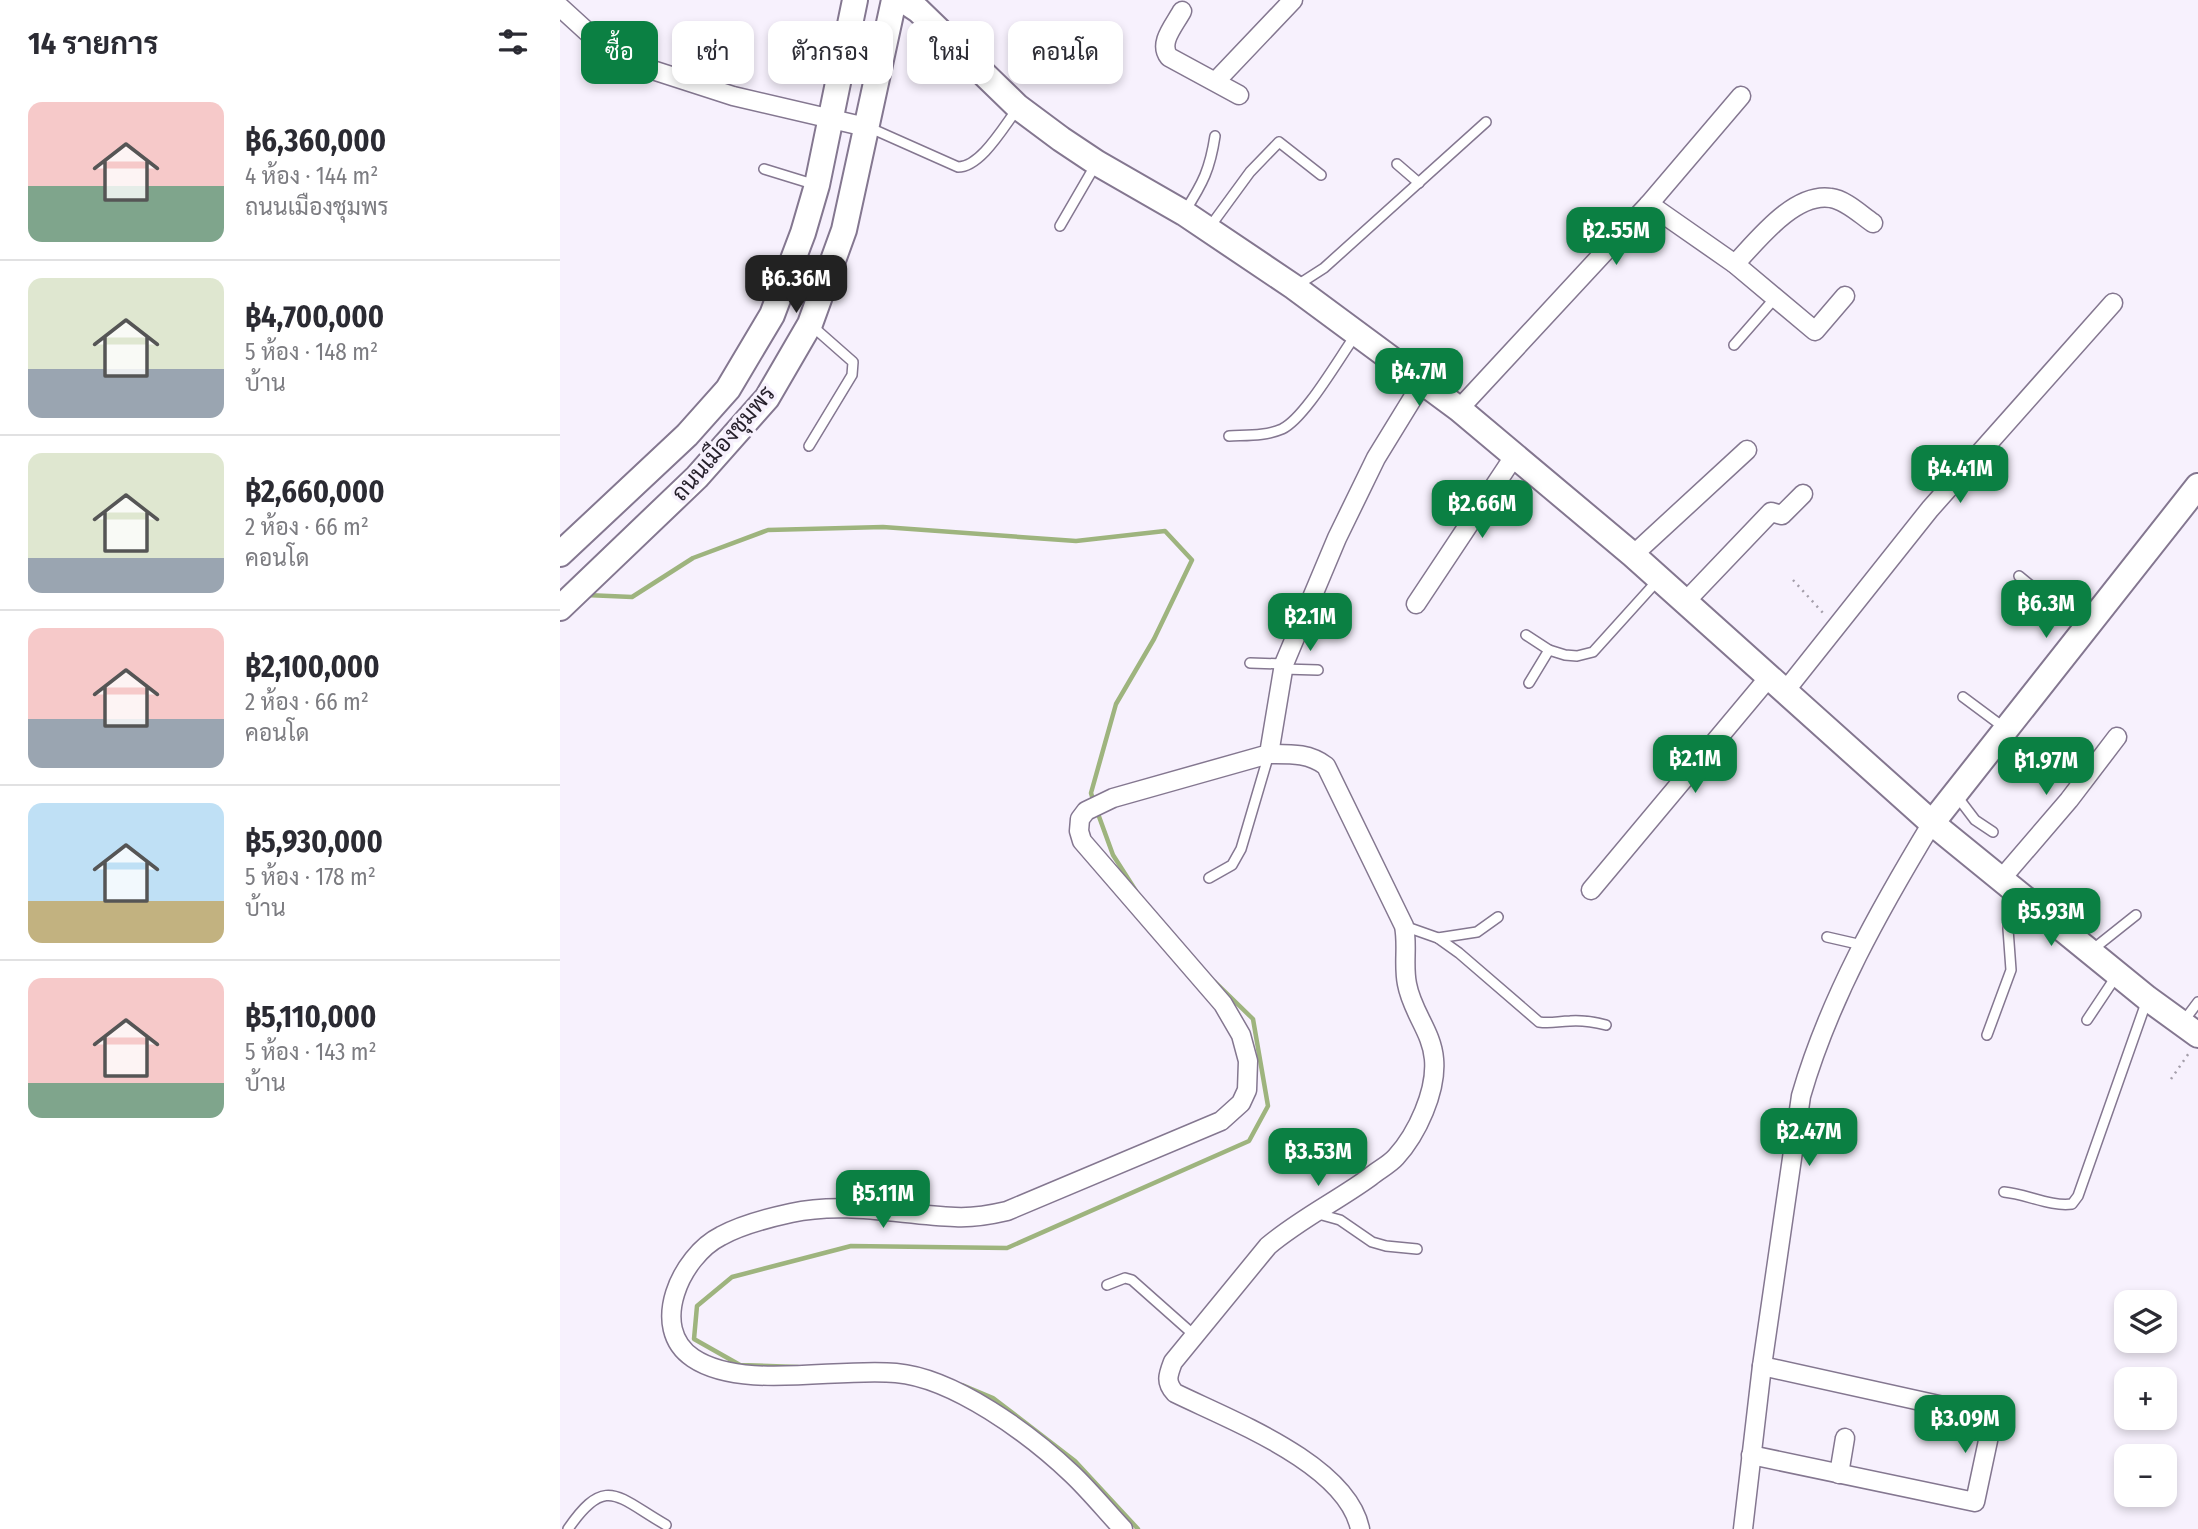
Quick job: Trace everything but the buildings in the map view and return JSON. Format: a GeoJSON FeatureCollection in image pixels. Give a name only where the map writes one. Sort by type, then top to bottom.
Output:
{"type":"FeatureCollection","features":[{"type":"Feature","properties":{"kind":"street"},"geometry":{"type":"LineString","coordinates":[[570,0],[560,7],[594,38],[620,57],[637,65],[733,96],[866,127]]}},
{"type":"Feature","properties":{"kind":"street","name":"ถนนเมืองชุมพร"},"geometry":{"type":"LineString","coordinates":[[567,547],[687,435],[728,389],[772,315],[803,233],[817,186],[855,0]]}},
{"type":"Feature","properties":{"kind":"street","name":"ถนนเมืองชุมพร"},"geometry":{"type":"LineString","coordinates":[[560,608],[697,477],[767,398],[810,324],[844,230],[894,0]]}},
{"type":"Feature","properties":{"kind":"street"},"geometry":{"type":"LineString","coordinates":[[903,0],[928,19],[1018,107],[1097,163],[1184,212],[1294,287],[1459,409],[1686,601],[1932,823],[2091,951],[2190,1036]]}},
{"type":"Feature","properties":{"kind":"street"},"geometry":{"type":"LineString","coordinates":[[1216,81],[1293,0]]}},
{"type":"Feature","properties":{"kind":"street"},"geometry":{"type":"LineString","coordinates":[[1182,11],[1164,44],[1164,50],[1169,57],[1239,95]]}},
{"type":"Feature","properties":{"kind":"street"},"geometry":{"type":"LineString","coordinates":[[1459,409],[1649,204],[1741,96]]}},
{"type":"Feature","properties":{"kind":"street"},"geometry":{"type":"LineString","coordinates":[[1734,264],[1795,205],[1830,197],[1874,223]]}},
{"type":"Feature","properties":{"kind":"street"},"geometry":{"type":"LineString","coordinates":[[1649,204],[1734,264],[1815,331],[1845,296]]}},
{"type":"Feature","properties":{"kind":"street"},"geometry":{"type":"LineString","coordinates":[[1591,890],[1778,683],[1836,626],[1930,509],[2113,303]]}},
{"type":"Feature","properties":{"kind":"street"},"geometry":{"type":"LineString","coordinates":[[1269,754],[1283,667],[1337,538],[1376,458],[1422,383]]}},
{"type":"Feature","properties":{"kind":"street"},"geometry":{"type":"LineString","coordinates":[[1633,555],[1747,450]]}},
{"type":"Feature","properties":{"kind":"street"},"geometry":{"type":"LineString","coordinates":[[1416,604],[1515,455]]}},
{"type":"Feature","properties":{"kind":"street"},"geometry":{"type":"LineString","coordinates":[[1742,1529],[1762,1366],[1801,1096],[1813,1055],[1862,946],[1932,823],[2198,486]]}},
{"type":"Feature","properties":{"kind":"street"},"geometry":{"type":"LineString","coordinates":[[1686,601],[1771,512],[1782,515],[1803,494]]}},
{"type":"Feature","properties":{"kind":"street"},"geometry":{"type":"LineString","coordinates":[[2009,884],[2117,737]]}},
{"type":"Feature","properties":{"kind":"street"},"geometry":{"type":"LineString","coordinates":[[1122,1529],[1073,1475],[1039,1446],[953,1389],[917,1376],[894,1373],[767,1375],[719,1371],[694,1358],[678,1346],[671,1324],[674,1295],[693,1257],[720,1236],[793,1213],[837,1209],[955,1217],[1007,1211],[1221,1121],[1241,1103],[1247,1090],[1248,1061],[1241,1035],[1223,1004],[1082,841],[1079,831],[1080,820],[1086,811],[1112,798],[1269,754],[1302,754],[1316,758],[1326,766],[1404,926],[1407,940],[1406,982],[1412,1008],[1430,1039],[1434,1080],[1427,1109],[1396,1157],[1349,1193],[1314,1213],[1268,1246],[1173,1362],[1168,1375],[1168,1385],[1175,1393],[1281,1445],[1320,1471],[1350,1502],[1360,1529]]}},
{"type":"Feature","properties":{"kind":"street"},"geometry":{"type":"LineString","coordinates":[[1751,1455],[1975,1502],[1993,1417],[1762,1366]]}},
{"type":"Feature","properties":{"kind":"street"},"geometry":{"type":"LineString","coordinates":[[1839,1474],[1845,1438]]}},
{"type":"Feature","properties":{"kind":"lane"},"geometry":{"type":"LineString","coordinates":[[866,127],[958,167],[968,167],[977,161],[1018,107]]}},
{"type":"Feature","properties":{"kind":"lane"},"geometry":{"type":"LineString","coordinates":[[1294,287],[1324,268],[1486,122]]}},
{"type":"Feature","properties":{"kind":"lane"},"geometry":{"type":"LineString","coordinates":[[1184,212],[1204,181],[1211,161],[1215,135]]}},
{"type":"Feature","properties":{"kind":"lane"},"geometry":{"type":"LineString","coordinates":[[1208,230],[1250,172],[1279,142],[1321,174]]}},
{"type":"Feature","properties":{"kind":"lane"},"geometry":{"type":"LineString","coordinates":[[1060,226],[1097,163]]}},
{"type":"Feature","properties":{"kind":"lane"},"geometry":{"type":"LineString","coordinates":[[1397,164],[1419,183]]}},
{"type":"Feature","properties":{"kind":"lane"},"geometry":{"type":"LineString","coordinates":[[764,169],[817,186]]}},
{"type":"Feature","properties":{"kind":"lane"},"geometry":{"type":"LineString","coordinates":[[1734,345],[1775,298]]}},
{"type":"Feature","properties":{"kind":"lane"},"geometry":{"type":"LineString","coordinates":[[808,446],[852,375],[853,362],[810,324]]}},
{"type":"Feature","properties":{"kind":"lane"},"geometry":{"type":"LineString","coordinates":[[1229,436],[1266,434],[1284,428],[1297,418],[1356,334]]}},
{"type":"Feature","properties":{"kind":"lane"},"geometry":{"type":"LineString","coordinates":[[2019,576],[2084,629]]}},
{"type":"Feature","properties":{"kind":"lane"},"geometry":{"type":"LineString","coordinates":[[1526,635],[1549,650],[1565,655],[1577,656],[1593,652],[1659,578]]}},
{"type":"Feature","properties":{"kind":"lane"},"geometry":{"type":"LineString","coordinates":[[1529,683],[1549,650]]}},
{"type":"Feature","properties":{"kind":"lane"},"geometry":{"type":"LineString","coordinates":[[1250,663],[1318,670]]}},
{"type":"Feature","properties":{"kind":"lane"},"geometry":{"type":"LineString","coordinates":[[1963,697],[2006,729]]}},
{"type":"Feature","properties":{"kind":"lane"},"geometry":{"type":"LineString","coordinates":[[1209,878],[1232,864],[1241,849],[1269,754]]}},
{"type":"Feature","properties":{"kind":"lane"},"geometry":{"type":"LineString","coordinates":[[1955,794],[1975,820],[1993,832]]}},
{"type":"Feature","properties":{"kind":"lane"},"geometry":{"type":"LineString","coordinates":[[1987,1035],[2011,970],[2009,884]]}},
{"type":"Feature","properties":{"kind":"lane"},"geometry":{"type":"LineString","coordinates":[[2091,951],[2136,915]]}},
{"type":"Feature","properties":{"kind":"lane"},"geometry":{"type":"LineString","coordinates":[[1438,939],[1477,932],[1499,917]]}},
{"type":"Feature","properties":{"kind":"lane"},"geometry":{"type":"LineString","coordinates":[[1404,926],[1438,939],[1458,953],[1539,1022],[1551,1024],[1590,1021],[1606,1026]]}},
{"type":"Feature","properties":{"kind":"lane"},"geometry":{"type":"LineString","coordinates":[[1827,937],[1862,946]]}},
{"type":"Feature","properties":{"kind":"lane"},"geometry":{"type":"LineString","coordinates":[[2087,1020],[2118,974]]}},
{"type":"Feature","properties":{"kind":"lane"},"geometry":{"type":"LineString","coordinates":[[2004,1192],[2062,1205],[2072,1204],[2078,1196],[2147,998]]}},
{"type":"Feature","properties":{"kind":"lane"},"geometry":{"type":"LineString","coordinates":[[2190,1036],[2198,1002]]}},
{"type":"Feature","properties":{"kind":"lane"},"geometry":{"type":"LineString","coordinates":[[1314,1213],[1340,1220],[1372,1242],[1417,1249]]}},
{"type":"Feature","properties":{"kind":"lane"},"geometry":{"type":"LineString","coordinates":[[1107,1285],[1125,1278],[1132,1280],[1194,1335]]}},
{"type":"Feature","properties":{"kind":"lane"},"geometry":{"type":"LineString","coordinates":[[568,1529],[594,1497],[606,1494],[620,1498],[666,1525]]}},
{"type":"Feature","properties":{"kind":"path"},"geometry":{"type":"LineString","coordinates":[[1793,580],[1836,626]]}},
{"type":"Feature","properties":{"kind":"path"},"geometry":{"type":"LineString","coordinates":[[2171,1079],[2180,1069],[2190,1036]]}},
{"type":"Feature","properties":{"kind":"waterway"},"geometry":{"type":"LineString","coordinates":[[586,595],[632,597],[693,558],[768,530],[883,527],[1076,541],[1165,531],[1192,560],[1154,639],[1116,704],[1091,793],[1094,803]]}},
{"type":"Feature","properties":{"kind":"waterway"},"geometry":{"type":"LineString","coordinates":[[1097,811],[1113,855],[1136,891]]}},
{"type":"Feature","properties":{"kind":"waterway"},"geometry":{"type":"LineString","coordinates":[[798,1367],[740,1365],[694,1339],[697,1306],[732,1277],[851,1246],[1007,1248],[1249,1141],[1268,1106],[1253,1019],[1215,982]]}},
{"type":"Feature","properties":{"kind":"waterway"},"geometry":{"type":"LineString","coordinates":[[962,1385],[993,1398],[1075,1461],[1138,1529]]}}]}
